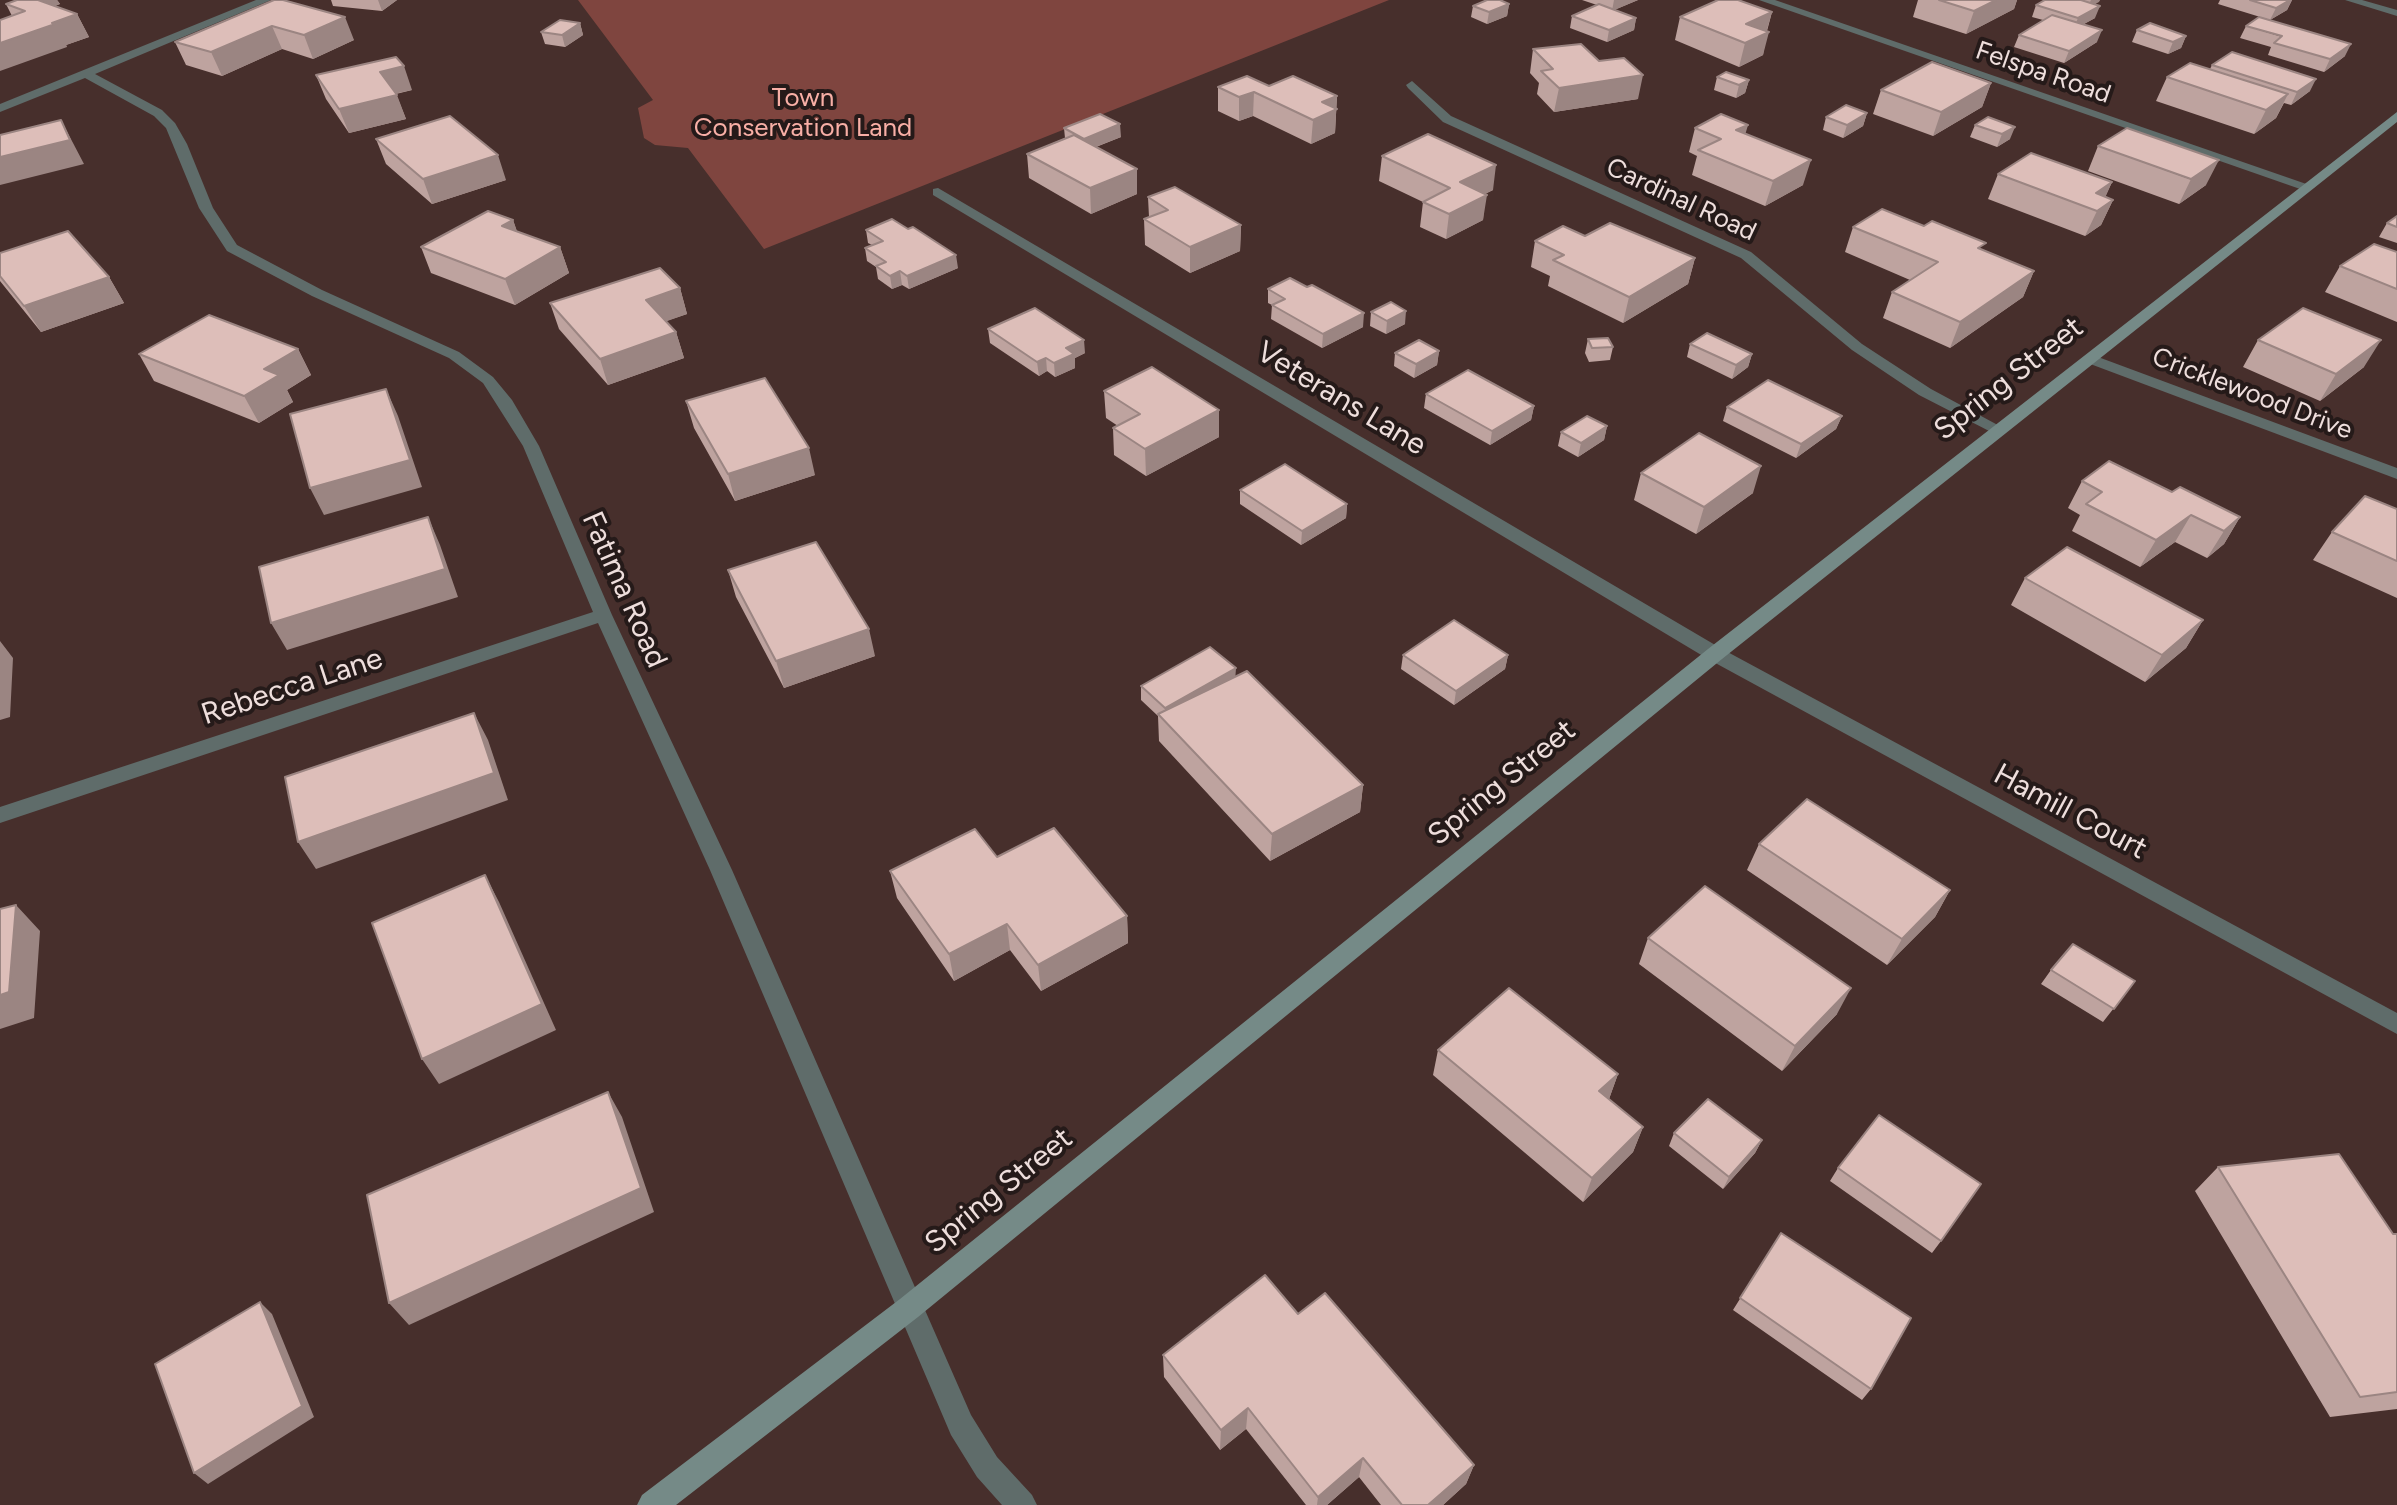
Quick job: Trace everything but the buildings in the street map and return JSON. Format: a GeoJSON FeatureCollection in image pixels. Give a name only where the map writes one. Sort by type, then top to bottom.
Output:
{"type":"FeatureCollection","features":[{"type":"Feature","properties":{"kind":"main road","name":"Spring Street"},"geometry":{"type":"LineString","coordinates":[[652,1505],[909,1308],[1715,654],[2397,116]]}},
{"type":"Feature","properties":{"kind":"street"},"geometry":{"type":"LineString","coordinates":[[0,108],[88,75],[266,0]]}},
{"type":"Feature","properties":{"kind":"street","name":"Felspa Road"},"geometry":{"type":"LineString","coordinates":[[1764,0],[2308,187]]}},
{"type":"Feature","properties":{"kind":"street"},"geometry":{"type":"LineString","coordinates":[[2350,0],[2397,13]]}},
{"type":"Feature","properties":{"kind":"street","name":"Fatima Road"},"geometry":{"type":"LineString","coordinates":[[88,75],[147,106],[171,126],[206,208],[232,248],[317,293],[454,355],[488,380],[504,400],[531,446],[603,615],[721,870],[968,1440],[998,1480],[1022,1505]]}},
{"type":"Feature","properties":{"kind":"street","name":"Cardinal Road"},"geometry":{"type":"LineString","coordinates":[[1412,85],[1447,119],[1746,255],[1885,366],[1925,392],[1999,430]]}},
{"type":"Feature","properties":{"kind":"street","name":"Veterans Lane"},"geometry":{"type":"LineString","coordinates":[[938,192],[1715,654]]}},
{"type":"Feature","properties":{"kind":"street","name":"Cricklewood Drive"},"geometry":{"type":"LineString","coordinates":[[2090,359],[2397,474]]}},
{"type":"Feature","properties":{"kind":"street","name":"Rebecca Lane"},"geometry":{"type":"LineString","coordinates":[[0,815],[603,615]]}},
{"type":"Feature","properties":{"kind":"street","name":"Hamill Court"},"geometry":{"type":"LineString","coordinates":[[1715,654],[2397,1024]]}},
{"type":"Feature","properties":{"kind":"green space","name":"Town Conservation Land"},"geometry":{"type":"Polygon","coordinates":[[[578,0],[1389,0],[764,249],[688,148],[655,145],[644,138],[638,108],[653,100],[578,0]]]}}]}
